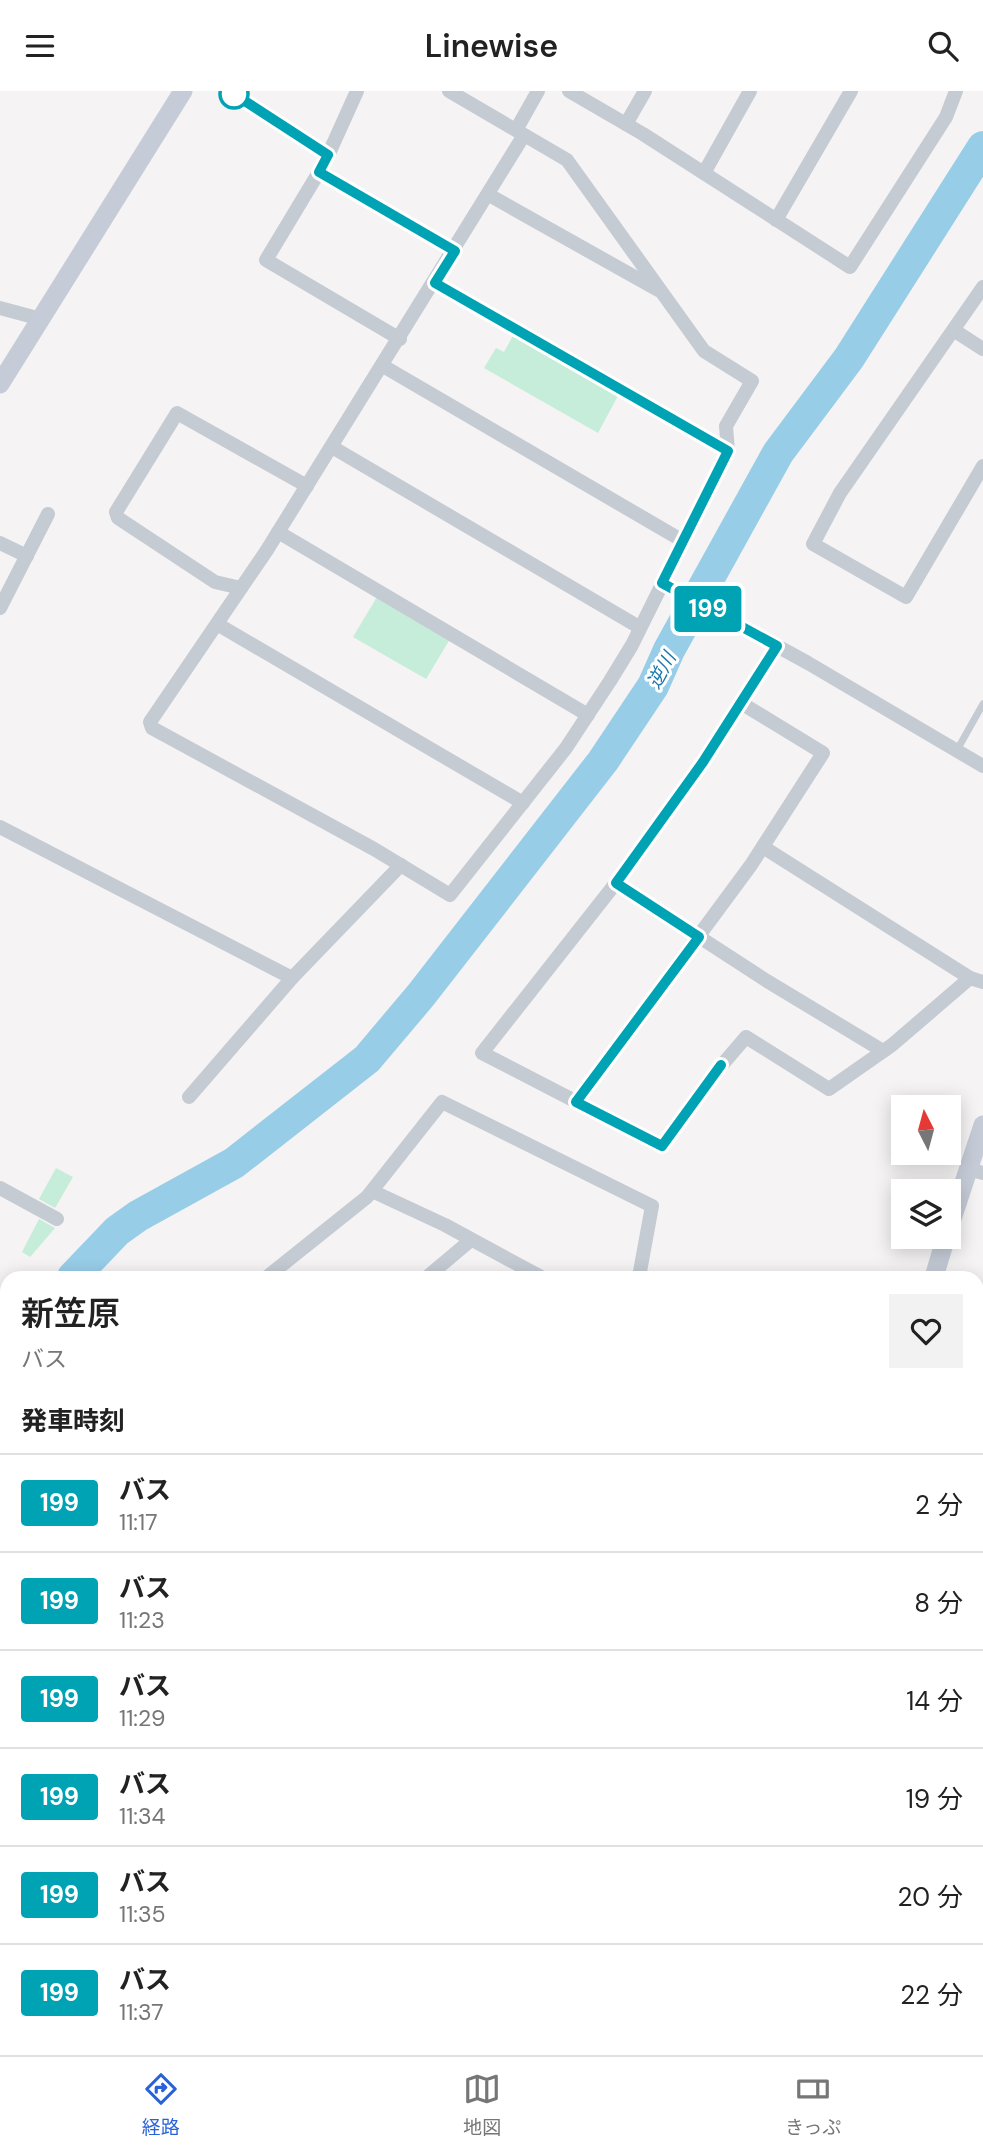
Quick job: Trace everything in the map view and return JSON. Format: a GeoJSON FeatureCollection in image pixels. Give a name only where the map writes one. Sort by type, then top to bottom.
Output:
{"type":"FeatureCollection","features":[{"type":"Feature","properties":{"kind":"street"},"geometry":{"type":"LineString","coordinates":[[0,384],[183,91]]}},
{"type":"Feature","properties":{"kind":"street"},"geometry":{"type":"LineString","coordinates":[[357,91],[319,172],[266,260],[400,339]]}},
{"type":"Feature","properties":{"kind":"street"},"geometry":{"type":"LineString","coordinates":[[449,91],[520,133],[567,160],[704,351],[752,381],[726,426],[728,451],[683,541],[668,587],[639,627],[632,645],[588,715],[450,895],[401,865],[152,728],[150,722],[278,532],[455,251],[489,195],[520,133],[538,91]]}},
{"type":"Feature","properties":{"kind":"street"},"geometry":{"type":"LineString","coordinates":[[569,91],[626,124],[850,267],[946,117],[956,91]]}},
{"type":"Feature","properties":{"kind":"street"},"geometry":{"type":"LineString","coordinates":[[626,124],[645,91]]}},
{"type":"Feature","properties":{"kind":"street"},"geometry":{"type":"LineString","coordinates":[[704,173],[750,91]]}},
{"type":"Feature","properties":{"kind":"street"},"geometry":{"type":"LineString","coordinates":[[776,220],[851,91]]}},
{"type":"Feature","properties":{"kind":"street"},"geometry":{"type":"LineString","coordinates":[[234,94],[328,155]]}},
{"type":"Feature","properties":{"kind":"street"},"geometry":{"type":"LineString","coordinates":[[319,172],[455,251]]}},
{"type":"Feature","properties":{"kind":"street"},"geometry":{"type":"LineString","coordinates":[[489,195],[662,293]]}},
{"type":"Feature","properties":{"kind":"street"},"geometry":{"type":"LineString","coordinates":[[435,283],[728,451]]}},
{"type":"Feature","properties":{"kind":"street"},"geometry":{"type":"LineString","coordinates":[[980,476],[906,597],[813,544],[840,493],[983,287]]}},
{"type":"Feature","properties":{"kind":"street"},"geometry":{"type":"LineString","coordinates":[[0,308],[41,319]]}},
{"type":"Feature","properties":{"kind":"street"},"geometry":{"type":"LineString","coordinates":[[955,331],[983,349]]}},
{"type":"Feature","properties":{"kind":"street"},"geometry":{"type":"LineString","coordinates":[[383,366],[683,541]]}},
{"type":"Feature","properties":{"kind":"street"},"geometry":{"type":"LineString","coordinates":[[241,588],[215,582],[118,518],[116,512],[177,413],[307,486]]}},
{"type":"Feature","properties":{"kind":"street"},"geometry":{"type":"LineString","coordinates":[[332,447],[639,627]]}},
{"type":"Feature","properties":{"kind":"street"},"geometry":{"type":"LineString","coordinates":[[0,608],[48,514]]}},
{"type":"Feature","properties":{"kind":"street"},"geometry":{"type":"LineString","coordinates":[[278,532],[588,715]]}},
{"type":"Feature","properties":{"kind":"street"},"geometry":{"type":"LineString","coordinates":[[0,543],[27,556]]}},
{"type":"Feature","properties":{"kind":"street"},"geometry":{"type":"LineString","coordinates":[[668,587],[777,646],[983,766]]}},
{"type":"Feature","properties":{"kind":"street"},"geometry":{"type":"LineString","coordinates":[[217,624],[523,803]]}},
{"type":"Feature","properties":{"kind":"street"},"geometry":{"type":"LineString","coordinates":[[763,847],[977,980],[829,1089],[746,1037],[709,1080],[662,1146],[482,1053],[616,883],[703,762],[777,646]]}},
{"type":"Feature","properties":{"kind":"street"},"geometry":{"type":"LineString","coordinates":[[576,1102],[763,847],[823,753],[741,703]]}},
{"type":"Feature","properties":{"kind":"street"},"geometry":{"type":"LineString","coordinates":[[0,827],[292,978]]}},
{"type":"Feature","properties":{"kind":"street"},"geometry":{"type":"LineString","coordinates":[[188,1097],[292,978],[401,865]]}},
{"type":"Feature","properties":{"kind":"street"},"geometry":{"type":"LineString","coordinates":[[616,883],[883,1051]]}},
{"type":"Feature","properties":{"kind":"street"},"geometry":{"type":"LineString","coordinates":[[274,1271],[372,1191],[442,1102],[652,1206],[640,1271]]}},
{"type":"Feature","properties":{"kind":"street"},"geometry":{"type":"LineString","coordinates":[[961,1203],[976,1171],[983,1125]]}},
{"type":"Feature","properties":{"kind":"street"},"geometry":{"type":"LineString","coordinates":[[372,1191],[530,1271]]}},
{"type":"Feature","properties":{"kind":"street"},"geometry":{"type":"LineString","coordinates":[[1,1192],[57,1219]]}},
{"type":"Feature","properties":{"kind":"street"},"geometry":{"type":"LineString","coordinates":[[434,1271],[471,1240]]}},
{"type":"Feature","properties":{"kind":"street"},"geometry":{"type":"LineString","coordinates":[[936,1271],[942,1249]]}},
{"type":"Feature","properties":{"kind":"lane"},"geometry":{"type":"LineString","coordinates":[[957,750],[983,704]]}},
{"type":"Feature","properties":{"kind":"green space"},"geometry":{"type":"Polygon","coordinates":[[[514,334],[619,394],[598,433],[484,368],[496,348],[504,352],[514,334]]]}},
{"type":"Feature","properties":{"kind":"green space"},"geometry":{"type":"Polygon","coordinates":[[[377,597],[450,639],[426,679],[353,637],[377,597]]]}},
{"type":"Feature","properties":{"kind":"green space"},"geometry":{"type":"Polygon","coordinates":[[[56,1168],[73,1177],[55,1208],[39,1199],[56,1168]]]}},
{"type":"Feature","properties":{"kind":"green space"},"geometry":{"type":"Polygon","coordinates":[[[39,1219],[55,1228],[30,1257],[22,1252],[39,1219]]]}},
{"type":"Feature","properties":{"kind":"waterway","name":"逆川"},"geometry":{"type":"LineString","coordinates":[[79,1271],[117,1231],[138,1216],[234,1163],[367,1059],[421,995],[603,761],[653,686],[669,650],[778,453],[849,358],[983,147]]}},
{"type":"Feature","properties":{"kind":"bus line","name":"199"},"geometry":{"type":"LineString","coordinates":[[234,94],[328,155],[319,172],[455,251],[435,283],[728,451],[662,583],[777,646],[703,762],[616,883],[699,937],[576,1102],[662,1146],[721,1065]]}}]}
